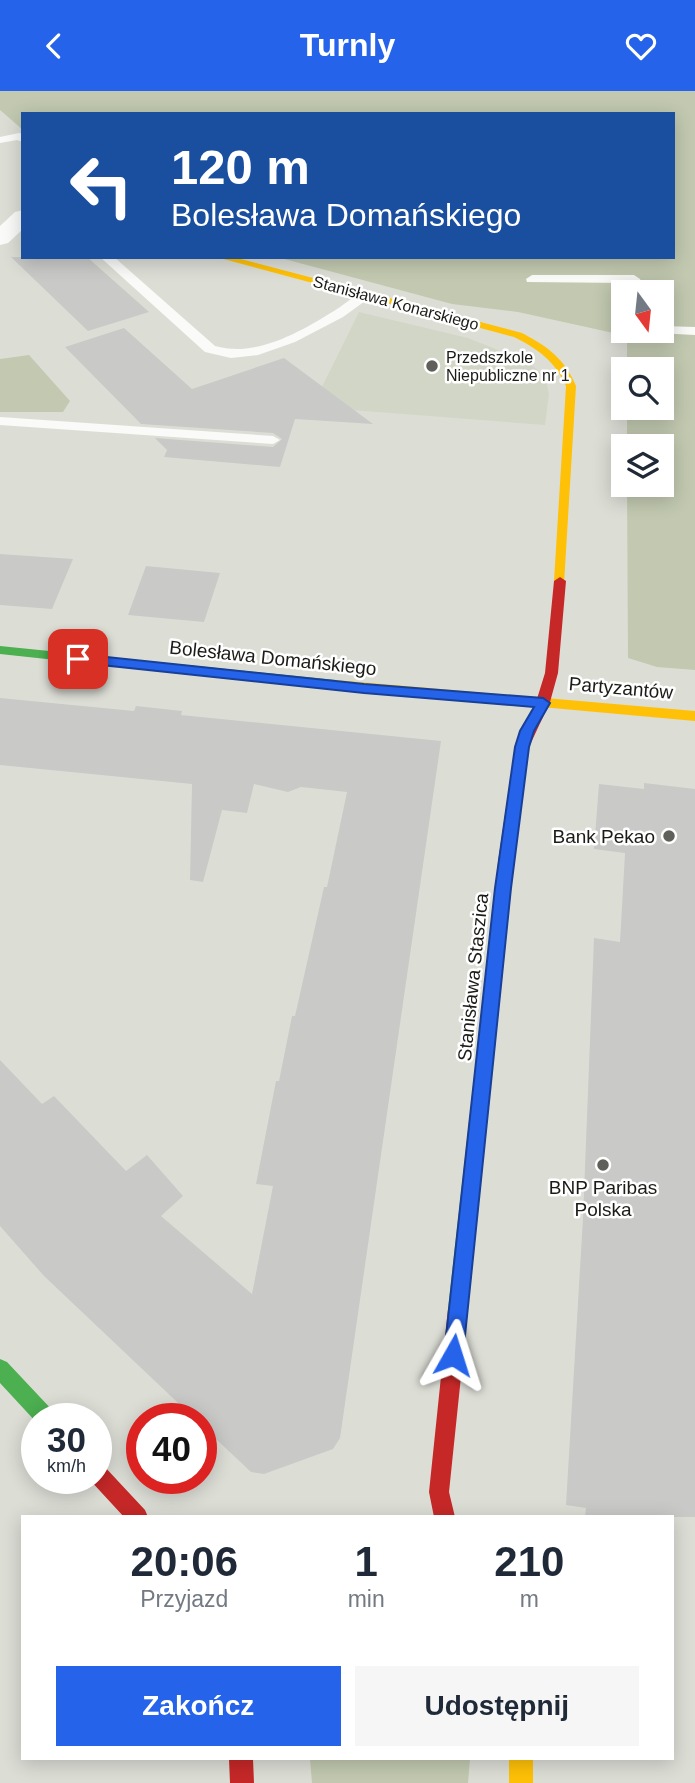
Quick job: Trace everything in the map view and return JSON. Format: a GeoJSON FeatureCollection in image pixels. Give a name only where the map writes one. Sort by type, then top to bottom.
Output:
{"type":"FeatureCollection","features":[{"type":"Feature","properties":{"kind":"street"},"geometry":{"type":"LineString","coordinates":[[0,210],[21,215]]}},
{"type":"Feature","properties":{"kind":"street"},"geometry":{"type":"LineString","coordinates":[[0,238],[21,218]]}},
{"type":"Feature","properties":{"kind":"street","name":"Stanisława Konarskiego"},"geometry":{"type":"LineString","coordinates":[[228,259],[518,335],[549,351],[564,364]]}},
{"type":"Feature","properties":{"kind":"street","name":"Stanisława Staszica"},"geometry":{"type":"LineString","coordinates":[[444,1515],[439,1492],[503,888],[522,747],[527,731],[543,703],[555,658],[571,386],[564,364]]}},
{"type":"Feature","properties":{"kind":"street","name":"Bolesława Domańskiego"},"geometry":{"type":"LineString","coordinates":[[0,650],[364,688],[543,703]]}},
{"type":"Feature","properties":{"kind":"street","name":"Partyzantów"},"geometry":{"type":"LineString","coordinates":[[543,703],[695,716]]}},
{"type":"Feature","properties":{"kind":"street"},"geometry":{"type":"LineString","coordinates":[[0,1370],[32,1403]]}},
{"type":"Feature","properties":{"kind":"street"},"geometry":{"type":"LineString","coordinates":[[112,1489],[136,1515]]}},
{"type":"Feature","properties":{"kind":"street"},"geometry":{"type":"LineString","coordinates":[[241,1760],[242,1783]]}},
{"type":"Feature","properties":{"kind":"street"},"geometry":{"type":"LineString","coordinates":[[521,1760],[521,1783]]}},
{"type":"Feature","properties":{"kind":"lane"},"geometry":{"type":"LineString","coordinates":[[0,140],[17,134]]}},
{"type":"Feature","properties":{"kind":"lane"},"geometry":{"type":"LineString","coordinates":[[108,259],[211,349],[232,354],[243,354],[279,343],[348,309],[365,296]]}},
{"type":"Feature","properties":{"kind":"lane"},"geometry":{"type":"LineString","coordinates":[[532,278],[634,280]]}},
{"type":"Feature","properties":{"kind":"lane"},"geometry":{"type":"LineString","coordinates":[[674,330],[695,331]]}},
{"type":"Feature","properties":{"kind":"lane"},"geometry":{"type":"LineString","coordinates":[[0,421],[273,440]]}},
{"type":"Feature","properties":{"kind":"shaded area"},"geometry":{"type":"Polygon","coordinates":[[[0,91],[695,91],[695,670],[657,667],[628,658],[627,497],[674,497],[674,434],[627,434],[627,420],[674,420],[674,357],[627,357],[627,343],[674,343],[674,280],[611,280],[611,332],[518,312],[452,304],[284,259],[675,259],[675,112],[21,112],[21,128],[0,110],[0,91]]]}},
{"type":"Feature","properties":{"kind":"shaded area","name":"Przedszkole Niepubliczne nr 1"},"geometry":{"type":"Polygon","coordinates":[[[359,312],[468,338],[526,361],[539,371],[547,385],[549,394],[545,425],[312,407],[359,312]]]}},
{"type":"Feature","properties":{"kind":"shaded area"},"geometry":{"type":"Polygon","coordinates":[[[29,355],[70,401],[63,412],[0,412],[0,359],[29,355]]]}},
{"type":"Feature","properties":{"kind":"shaded area"},"geometry":{"type":"Polygon","coordinates":[[[310,1760],[470,1760],[468,1783],[312,1783],[310,1760]]]}},
{"type":"Feature","properties":{"kind":"building"},"geometry":{"type":"Polygon","coordinates":[[[11,257],[89,259],[149,312],[88,331],[11,257]]]}},
{"type":"Feature","properties":{"kind":"building"},"geometry":{"type":"Polygon","coordinates":[[[124,328],[192,389],[284,358],[373,424],[295,419],[280,467],[164,457],[167,450],[155,438],[273,447],[282,439],[273,433],[141,424],[65,347],[124,328]]]}},
{"type":"Feature","properties":{"kind":"building"},"geometry":{"type":"Polygon","coordinates":[[[0,554],[73,559],[52,609],[0,605],[0,554]]]}},
{"type":"Feature","properties":{"kind":"building"},"geometry":{"type":"Polygon","coordinates":[[[146,566],[220,573],[204,622],[128,615],[146,566]]]}},
{"type":"Feature","properties":{"kind":"building"},"geometry":{"type":"Polygon","coordinates":[[[0,698],[134,711],[136,706],[182,711],[181,715],[441,741],[340,1438],[333,1449],[264,1474],[251,1472],[217,1440],[217,1403],[178,1403],[44,1276],[0,1226],[0,1060],[42,1104],[54,1096],[126,1171],[147,1155],[183,1196],[161,1216],[252,1294],[273,1186],[256,1184],[276,1081],[279,1081],[324,887],[327,887],[347,792],[301,787],[288,792],[254,784],[247,813],[222,810],[203,882],[190,880],[192,784],[0,765],[0,698]]]}},
{"type":"Feature","properties":{"kind":"building"},"geometry":{"type":"Polygon","coordinates":[[[644,783],[695,789],[695,1517],[585,1515],[586,1508],[566,1505],[583,1218],[594,938],[620,942],[625,853],[594,849],[599,784],[644,789],[644,783]]]}},
{"type":"Feature","properties":{"kind":"traffic: fast"},"geometry":{"type":"LineString","coordinates":[[0,650],[336,685]]}},
{"type":"Feature","properties":{"kind":"traffic: fast"},"geometry":{"type":"LineString","coordinates":[[458,1309],[506,862]]}},
{"type":"Feature","properties":{"kind":"traffic: fast"},"geometry":{"type":"LineString","coordinates":[[0,1369],[32,1403]]}},
{"type":"Feature","properties":{"kind":"traffic: slow"},"geometry":{"type":"LineString","coordinates":[[229,259],[518,335],[536,344],[557,361],[571,386],[560,581]]}},
{"type":"Feature","properties":{"kind":"traffic: slow"},"geometry":{"type":"LineString","coordinates":[[336,685],[695,716]]}},
{"type":"Feature","properties":{"kind":"traffic: slow"},"geometry":{"type":"LineString","coordinates":[[521,1760],[521,1783]]}},
{"type":"Feature","properties":{"kind":"traffic: jam"},"geometry":{"type":"LineString","coordinates":[[506,862],[522,747],[543,702],[552,673],[560,581]]}},
{"type":"Feature","properties":{"kind":"traffic: jam"},"geometry":{"type":"LineString","coordinates":[[444,1515],[439,1492],[458,1309]]}},
{"type":"Feature","properties":{"kind":"traffic: jam"},"geometry":{"type":"LineString","coordinates":[[112,1489],[136,1515]]}},
{"type":"Feature","properties":{"kind":"traffic: jam"},"geometry":{"type":"LineString","coordinates":[[241,1760],[242,1783]]}},
{"type":"Feature","properties":{"kind":"place","name":"Przedszkole Niepubliczne nr 1"},"geometry":{"type":"Point","coordinates":[432,366]}},
{"type":"Feature","properties":{"kind":"place","name":"Bank Pekao"},"geometry":{"type":"Point","coordinates":[669,836]}},
{"type":"Feature","properties":{"kind":"place","name":"BNP Paribas Polska"},"geometry":{"type":"Point","coordinates":[603,1165]}},
{"type":"Feature","properties":{"kind":"route"},"geometry":{"type":"LineString","coordinates":[[78,659],[543,703],[527,731],[522,747],[503,888],[453,1355]]}}]}
